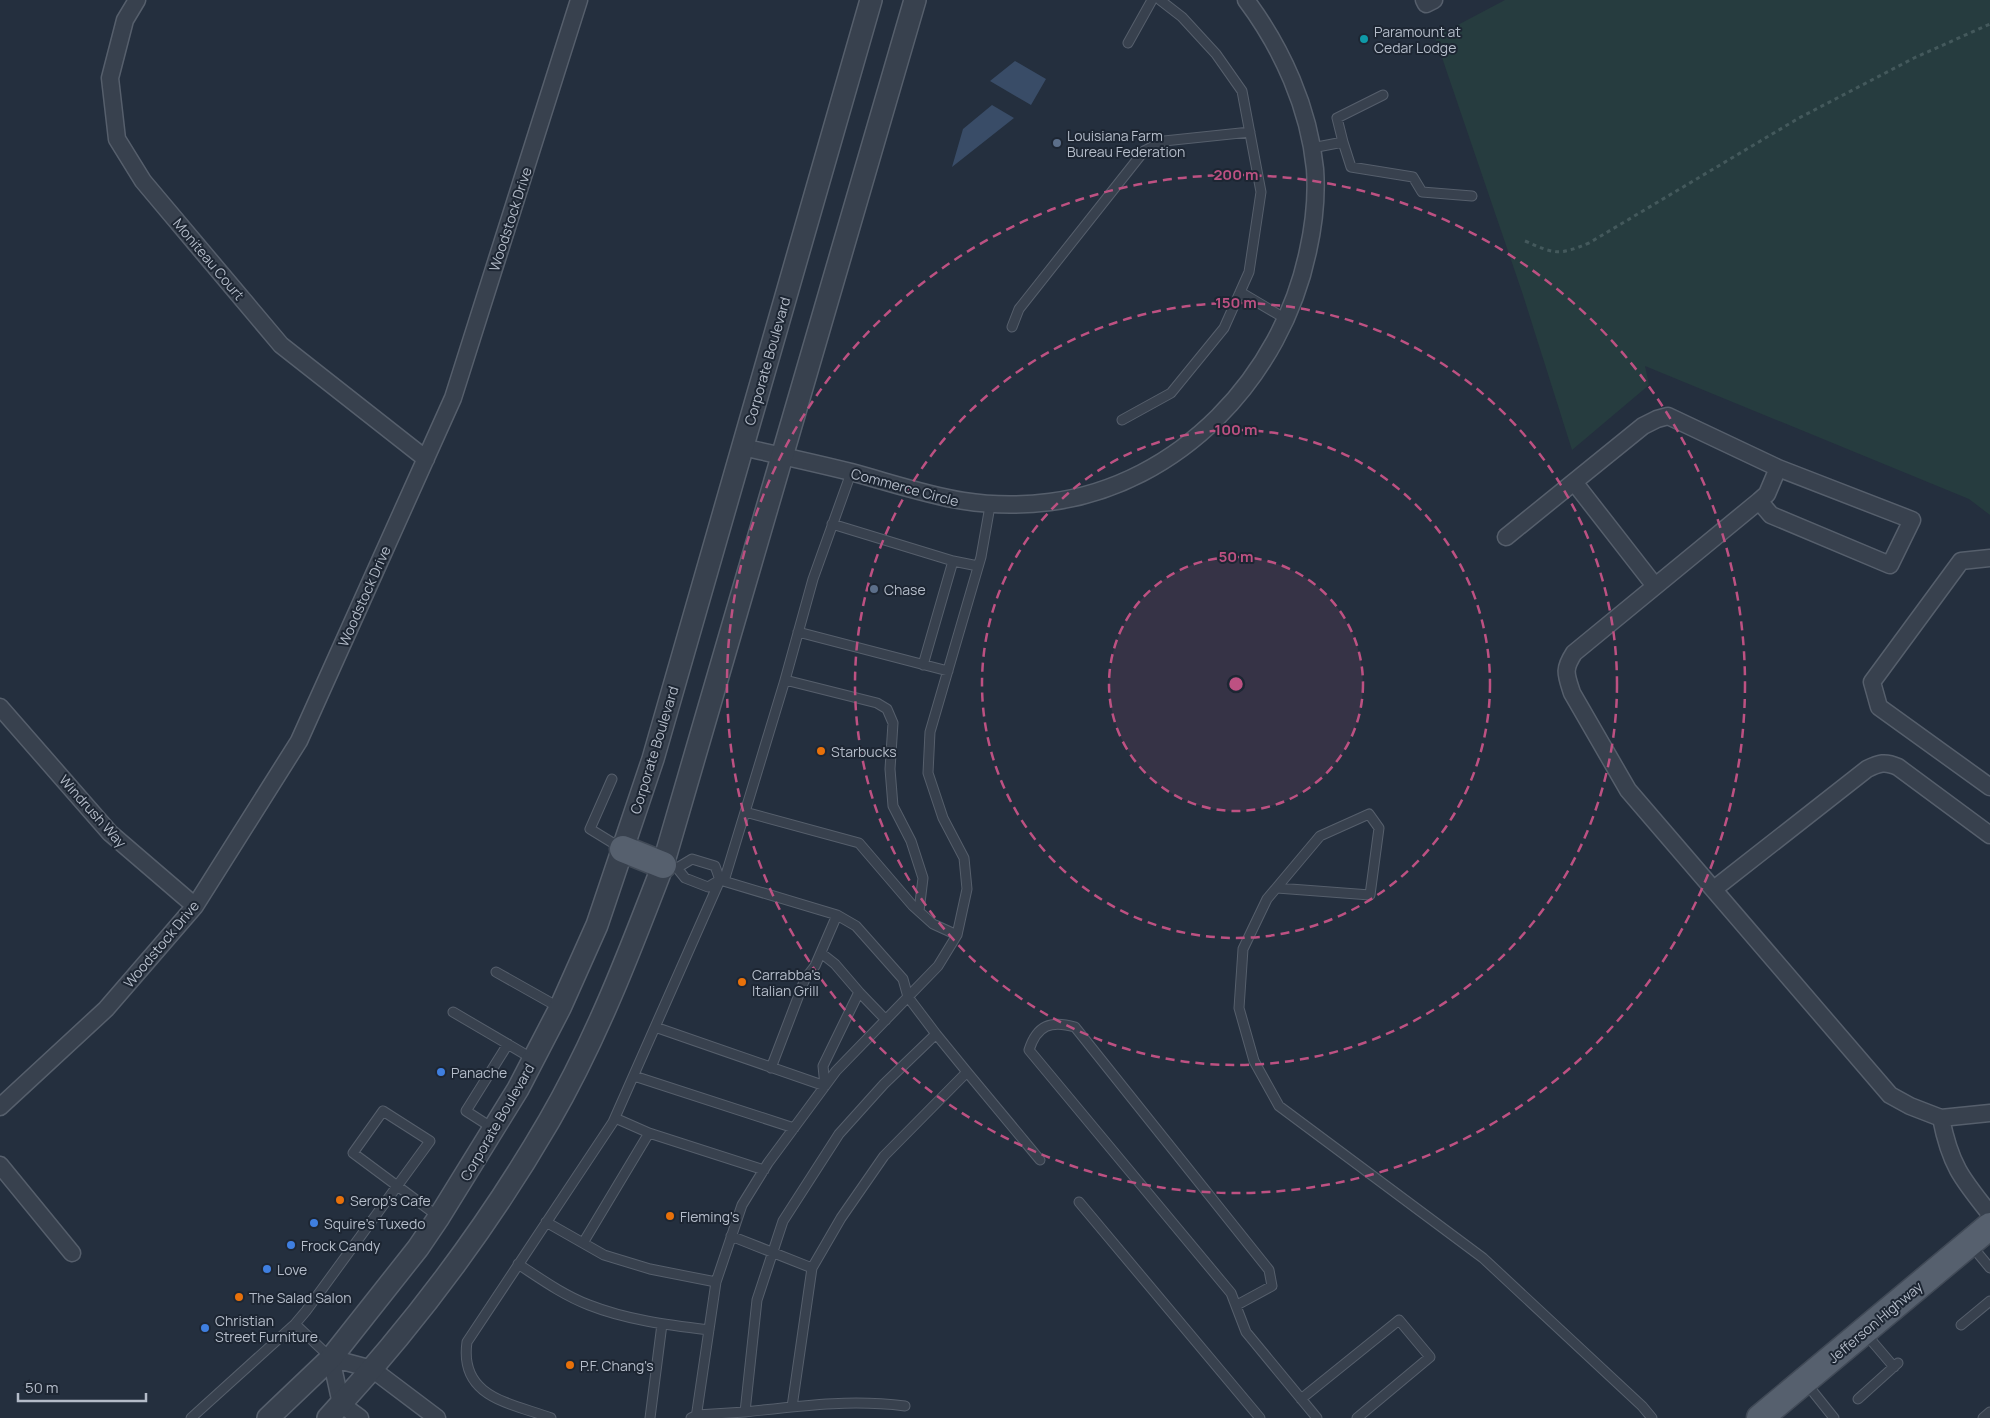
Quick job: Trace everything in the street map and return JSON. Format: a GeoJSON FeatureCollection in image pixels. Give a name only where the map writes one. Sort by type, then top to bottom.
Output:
{"type":"FeatureCollection","features":[{"type":"Feature","properties":{"kind":"main road"},"geometry":{"type":"LineString","coordinates":[[623,849],[670,866]]}},
{"type":"Feature","properties":{"kind":"main road","name":"Jefferson Highway"},"geometry":{"type":"LineString","coordinates":[[1760,1418],[1990,1226]]}},
{"type":"Feature","properties":{"kind":"street","name":"Moniteau Court"},"geometry":{"type":"LineString","coordinates":[[137,0],[124,20],[110,78],[117,139],[143,181],[281,345],[426,459]]}},
{"type":"Feature","properties":{"kind":"street","name":"Woodstock Drive"},"geometry":{"type":"LineString","coordinates":[[0,1107],[106,1009],[195,906],[300,742],[453,398],[579,0]]}},
{"type":"Feature","properties":{"kind":"street","name":"Corporate Boulevard"},"geometry":{"type":"LineString","coordinates":[[268,1418],[331,1358],[418,1248],[439,1217],[494,1129],[534,1059],[560,1008],[597,926],[653,759],[871,0]]}},
{"type":"Feature","properties":{"kind":"street"},"geometry":{"type":"LineString","coordinates":[[334,1411],[424,1307],[494,1209],[550,1119],[670,866],[782,456],[915,0]]}},
{"type":"Feature","properties":{"kind":"street","name":"Commerce Circle"},"geometry":{"type":"LineString","coordinates":[[742,447],[851,472],[931,496],[990,506],[1067,500],[1114,485],[1154,467],[1215,421],[1243,390],[1266,360],[1286,319],[1304,272],[1314,222],[1315,172],[1304,112],[1292,81],[1266,29],[1246,0]]}},
{"type":"Feature","properties":{"kind":"street"},"geometry":{"type":"LineString","coordinates":[[1424,0],[1426,4],[1434,0]]}},
{"type":"Feature","properties":{"kind":"street"},"geometry":{"type":"LineString","coordinates":[[1506,537],[1643,426],[1668,416],[1778,468],[1912,520],[1890,565],[1771,515],[1759,501]]}},
{"type":"Feature","properties":{"kind":"street"},"geometry":{"type":"LineString","coordinates":[[1778,468],[1767,494],[1574,653],[1565,666],[1572,693],[1628,790],[1890,1095],[1910,1106],[1941,1118],[1990,1112]]}},
{"type":"Feature","properties":{"kind":"street"},"geometry":{"type":"LineString","coordinates":[[1574,482],[1656,586]]}},
{"type":"Feature","properties":{"kind":"street"},"geometry":{"type":"LineString","coordinates":[[1990,558],[1961,561],[1872,682],[1879,707],[1990,787]]}},
{"type":"Feature","properties":{"kind":"street","name":"Windrush Way"},"geometry":{"type":"LineString","coordinates":[[0,707],[110,833],[195,906]]}},
{"type":"Feature","properties":{"kind":"street"},"geometry":{"type":"LineString","coordinates":[[1714,889],[1879,762],[1888,762],[1898,767],[1990,836]]}},
{"type":"Feature","properties":{"kind":"street"},"geometry":{"type":"LineString","coordinates":[[1941,1118],[1947,1147],[1959,1176],[1990,1214]]}},
{"type":"Feature","properties":{"kind":"street"},"geometry":{"type":"LineString","coordinates":[[0,1165],[72,1253]]}},
{"type":"Feature","properties":{"kind":"street"},"geometry":{"type":"LineString","coordinates":[[334,1411],[331,1358],[372,1369],[437,1418]]}},
{"type":"Feature","properties":{"kind":"street"},"geometry":{"type":"LineString","coordinates":[[334,1411],[360,1418]]}},
{"type":"Feature","properties":{"kind":"lane"},"geometry":{"type":"LineString","coordinates":[[1128,43],[1152,0]]}},
{"type":"Feature","properties":{"kind":"lane"},"geometry":{"type":"LineString","coordinates":[[1122,420],[1171,393],[1224,328],[1249,272],[1261,192],[1242,90],[1216,54],[1182,17],[1160,0]]}},
{"type":"Feature","properties":{"kind":"lane"},"geometry":{"type":"LineString","coordinates":[[1383,95],[1337,118],[1351,167],[1413,177],[1422,192],[1472,196]]}},
{"type":"Feature","properties":{"kind":"lane"},"geometry":{"type":"LineString","coordinates":[[1012,327],[1019,309],[1144,151],[1164,141],[1250,132]]}},
{"type":"Feature","properties":{"kind":"lane"},"geometry":{"type":"LineString","coordinates":[[1312,148],[1343,142]]}},
{"type":"Feature","properties":{"kind":"lane"},"geometry":{"type":"LineString","coordinates":[[1240,292],[1286,319]]}},
{"type":"Feature","properties":{"kind":"lane"},"geometry":{"type":"LineString","coordinates":[[551,1418],[490,1396],[478,1387],[468,1371],[465,1354],[467,1342],[615,1118],[722,881],[746,812],[813,579],[851,472]]}},
{"type":"Feature","properties":{"kind":"lane"},"geometry":{"type":"LineString","coordinates":[[905,1406],[870,1402],[837,1402],[696,1417],[716,1282],[742,1205],[764,1170],[836,1071],[938,966],[958,935],[967,889],[964,858],[944,818],[928,773],[930,732],[978,566],[990,506]]}},
{"type":"Feature","properties":{"kind":"lane"},"geometry":{"type":"LineString","coordinates":[[832,524],[978,566]]}},
{"type":"Feature","properties":{"kind":"lane"},"geometry":{"type":"LineString","coordinates":[[923,665],[953,560]]}},
{"type":"Feature","properties":{"kind":"lane"},"geometry":{"type":"LineString","coordinates":[[798,632],[948,671]]}},
{"type":"Feature","properties":{"kind":"lane"},"geometry":{"type":"LineString","coordinates":[[785,680],[877,703],[887,709],[893,723],[890,770],[893,806],[911,841],[923,878],[919,911]]}},
{"type":"Feature","properties":{"kind":"lane"},"geometry":{"type":"LineString","coordinates":[[612,779],[590,830],[623,849]]}},
{"type":"Feature","properties":{"kind":"lane"},"geometry":{"type":"LineString","coordinates":[[746,812],[859,843],[919,911],[934,924],[958,935]]}},
{"type":"Feature","properties":{"kind":"lane"},"geometry":{"type":"LineString","coordinates":[[1277,888],[1370,895],[1379,828],[1369,814],[1320,836],[1267,900],[1243,949],[1239,1008],[1254,1061],[1279,1106],[1483,1258],[1642,1406],[1652,1418]]}},
{"type":"Feature","properties":{"kind":"lane"},"geometry":{"type":"LineString","coordinates":[[670,866],[692,859],[715,866],[722,881]]}},
{"type":"Feature","properties":{"kind":"lane"},"geometry":{"type":"LineString","coordinates":[[670,866],[684,878],[708,887],[722,881],[837,915],[856,926],[903,979],[908,997],[936,1034],[1040,1160]]}},
{"type":"Feature","properties":{"kind":"lane"},"geometry":{"type":"LineString","coordinates":[[770,1068],[805,979],[821,953],[837,915]]}},
{"type":"Feature","properties":{"kind":"lane"},"geometry":{"type":"LineString","coordinates":[[821,953],[835,964],[886,1020]]}},
{"type":"Feature","properties":{"kind":"lane"},"geometry":{"type":"LineString","coordinates":[[496,972],[560,1008]]}},
{"type":"Feature","properties":{"kind":"lane"},"geometry":{"type":"LineString","coordinates":[[825,1086],[823,1066],[859,992]]}},
{"type":"Feature","properties":{"kind":"lane"},"geometry":{"type":"LineString","coordinates":[[453,1012],[534,1059]]}},
{"type":"Feature","properties":{"kind":"lane"},"geometry":{"type":"LineString","coordinates":[[1237,1306],[1272,1286],[1269,1270],[1075,1027],[1058,1022],[1044,1028],[1033,1038],[1029,1050],[1231,1293],[1246,1332],[1317,1418]]}},
{"type":"Feature","properties":{"kind":"lane"},"geometry":{"type":"LineString","coordinates":[[655,1028],[825,1086]]}},
{"type":"Feature","properties":{"kind":"lane"},"geometry":{"type":"LineString","coordinates":[[745,1412],[757,1300],[783,1221],[839,1134],[884,1084],[936,1034]]}},
{"type":"Feature","properties":{"kind":"lane"},"geometry":{"type":"LineString","coordinates":[[494,1129],[466,1111],[508,1044]]}},
{"type":"Feature","properties":{"kind":"lane"},"geometry":{"type":"LineString","coordinates":[[792,1407],[812,1268],[841,1218],[884,1156],[967,1072]]}},
{"type":"Feature","properties":{"kind":"lane"},"geometry":{"type":"LineString","coordinates":[[634,1076],[794,1128]]}},
{"type":"Feature","properties":{"kind":"lane"},"geometry":{"type":"LineString","coordinates":[[191,1418],[295,1324],[398,1184],[430,1141],[383,1112],[353,1153],[398,1184],[439,1217]]}},
{"type":"Feature","properties":{"kind":"lane"},"geometry":{"type":"LineString","coordinates":[[615,1118],[649,1133],[764,1170]]}},
{"type":"Feature","properties":{"kind":"lane"},"geometry":{"type":"LineString","coordinates":[[583,1243],[649,1133]]}},
{"type":"Feature","properties":{"kind":"lane"},"geometry":{"type":"LineString","coordinates":[[1079,1202],[1260,1418]]}},
{"type":"Feature","properties":{"kind":"lane"},"geometry":{"type":"LineString","coordinates":[[546,1222],[604,1255],[650,1269],[716,1282]]}},
{"type":"Feature","properties":{"kind":"lane"},"geometry":{"type":"LineString","coordinates":[[732,1236],[812,1268]]}},
{"type":"Feature","properties":{"kind":"lane"},"geometry":{"type":"LineString","coordinates":[[1969,1243],[1990,1268]]}},
{"type":"Feature","properties":{"kind":"lane"},"geometry":{"type":"LineString","coordinates":[[518,1264],[555,1288],[588,1305],[640,1320],[709,1330]]}},
{"type":"Feature","properties":{"kind":"lane"},"geometry":{"type":"LineString","coordinates":[[1961,1325],[1990,1301]]}},
{"type":"Feature","properties":{"kind":"lane"},"geometry":{"type":"LineString","coordinates":[[1301,1399],[1399,1320],[1430,1357],[1357,1418]]}},
{"type":"Feature","properties":{"kind":"lane"},"geometry":{"type":"LineString","coordinates":[[295,1324],[331,1358]]}},
{"type":"Feature","properties":{"kind":"lane"},"geometry":{"type":"LineString","coordinates":[[650,1418],[662,1324]]}},
{"type":"Feature","properties":{"kind":"lane"},"geometry":{"type":"LineString","coordinates":[[1858,1399],[1896,1365],[1864,1331]]}},
{"type":"Feature","properties":{"kind":"lane"},"geometry":{"type":"LineString","coordinates":[[1804,1380],[1834,1418]]}},
{"type":"Feature","properties":{"kind":"lane"},"geometry":{"type":"LineString","coordinates":[[1983,1418],[1990,1412]]}},
{"type":"Feature","properties":{"kind":"path"},"geometry":{"type":"LineString","coordinates":[[1524,241],[1553,253],[1568,252],[1589,242],[1799,118],[1914,58],[1990,24]]}},
{"type":"Feature","properties":{"kind":"green space"},"geometry":{"type":"Polygon","coordinates":[[[1505,0],[1990,0],[1990,515],[1969,499],[1645,366],[1649,385],[1572,450],[1523,295],[1435,37],[1505,0]]]}},
{"type":"Feature","properties":{"kind":"water"},"geometry":{"type":"Polygon","coordinates":[[[1015,61],[1046,79],[1031,105],[990,81],[1015,61]]]}},
{"type":"Feature","properties":{"kind":"water"},"geometry":{"type":"Polygon","coordinates":[[[992,105],[1014,118],[952,167],[963,129],[992,105]]]}},
{"type":"Feature","properties":{"kind":"place","name":"Paramount at Cedar Lodge"},"geometry":{"type":"Point","coordinates":[1364,39]}},
{"type":"Feature","properties":{"kind":"place","name":"Louisiana Farm Bureau Federation"},"geometry":{"type":"Point","coordinates":[1057,143]}},
{"type":"Feature","properties":{"kind":"place","name":"Chase"},"geometry":{"type":"Point","coordinates":[874,589]}},
{"type":"Feature","properties":{"kind":"place","name":"Starbucks"},"geometry":{"type":"Point","coordinates":[821,751]}},
{"type":"Feature","properties":{"kind":"place","name":"Carrabba's Italian Grill"},"geometry":{"type":"Point","coordinates":[742,982]}},
{"type":"Feature","properties":{"kind":"place","name":"Panache"},"geometry":{"type":"Point","coordinates":[441,1072]}},
{"type":"Feature","properties":{"kind":"place","name":"Serop's Cafe"},"geometry":{"type":"Point","coordinates":[340,1200]}},
{"type":"Feature","properties":{"kind":"place","name":"Fleming's"},"geometry":{"type":"Point","coordinates":[670,1216]}},
{"type":"Feature","properties":{"kind":"place","name":"Squire's Tuxedo"},"geometry":{"type":"Point","coordinates":[314,1223]}},
{"type":"Feature","properties":{"kind":"place","name":"Frock Candy"},"geometry":{"type":"Point","coordinates":[291,1245]}},
{"type":"Feature","properties":{"kind":"place","name":"Love"},"geometry":{"type":"Point","coordinates":[267,1269]}},
{"type":"Feature","properties":{"kind":"place","name":"The Salad Salon"},"geometry":{"type":"Point","coordinates":[239,1297]}},
{"type":"Feature","properties":{"kind":"place","name":"Christian Street Furniture"},"geometry":{"type":"Point","coordinates":[205,1328]}},
{"type":"Feature","properties":{"kind":"place","name":"P.F. Chang's"},"geometry":{"type":"Point","coordinates":[570,1365]}}]}
